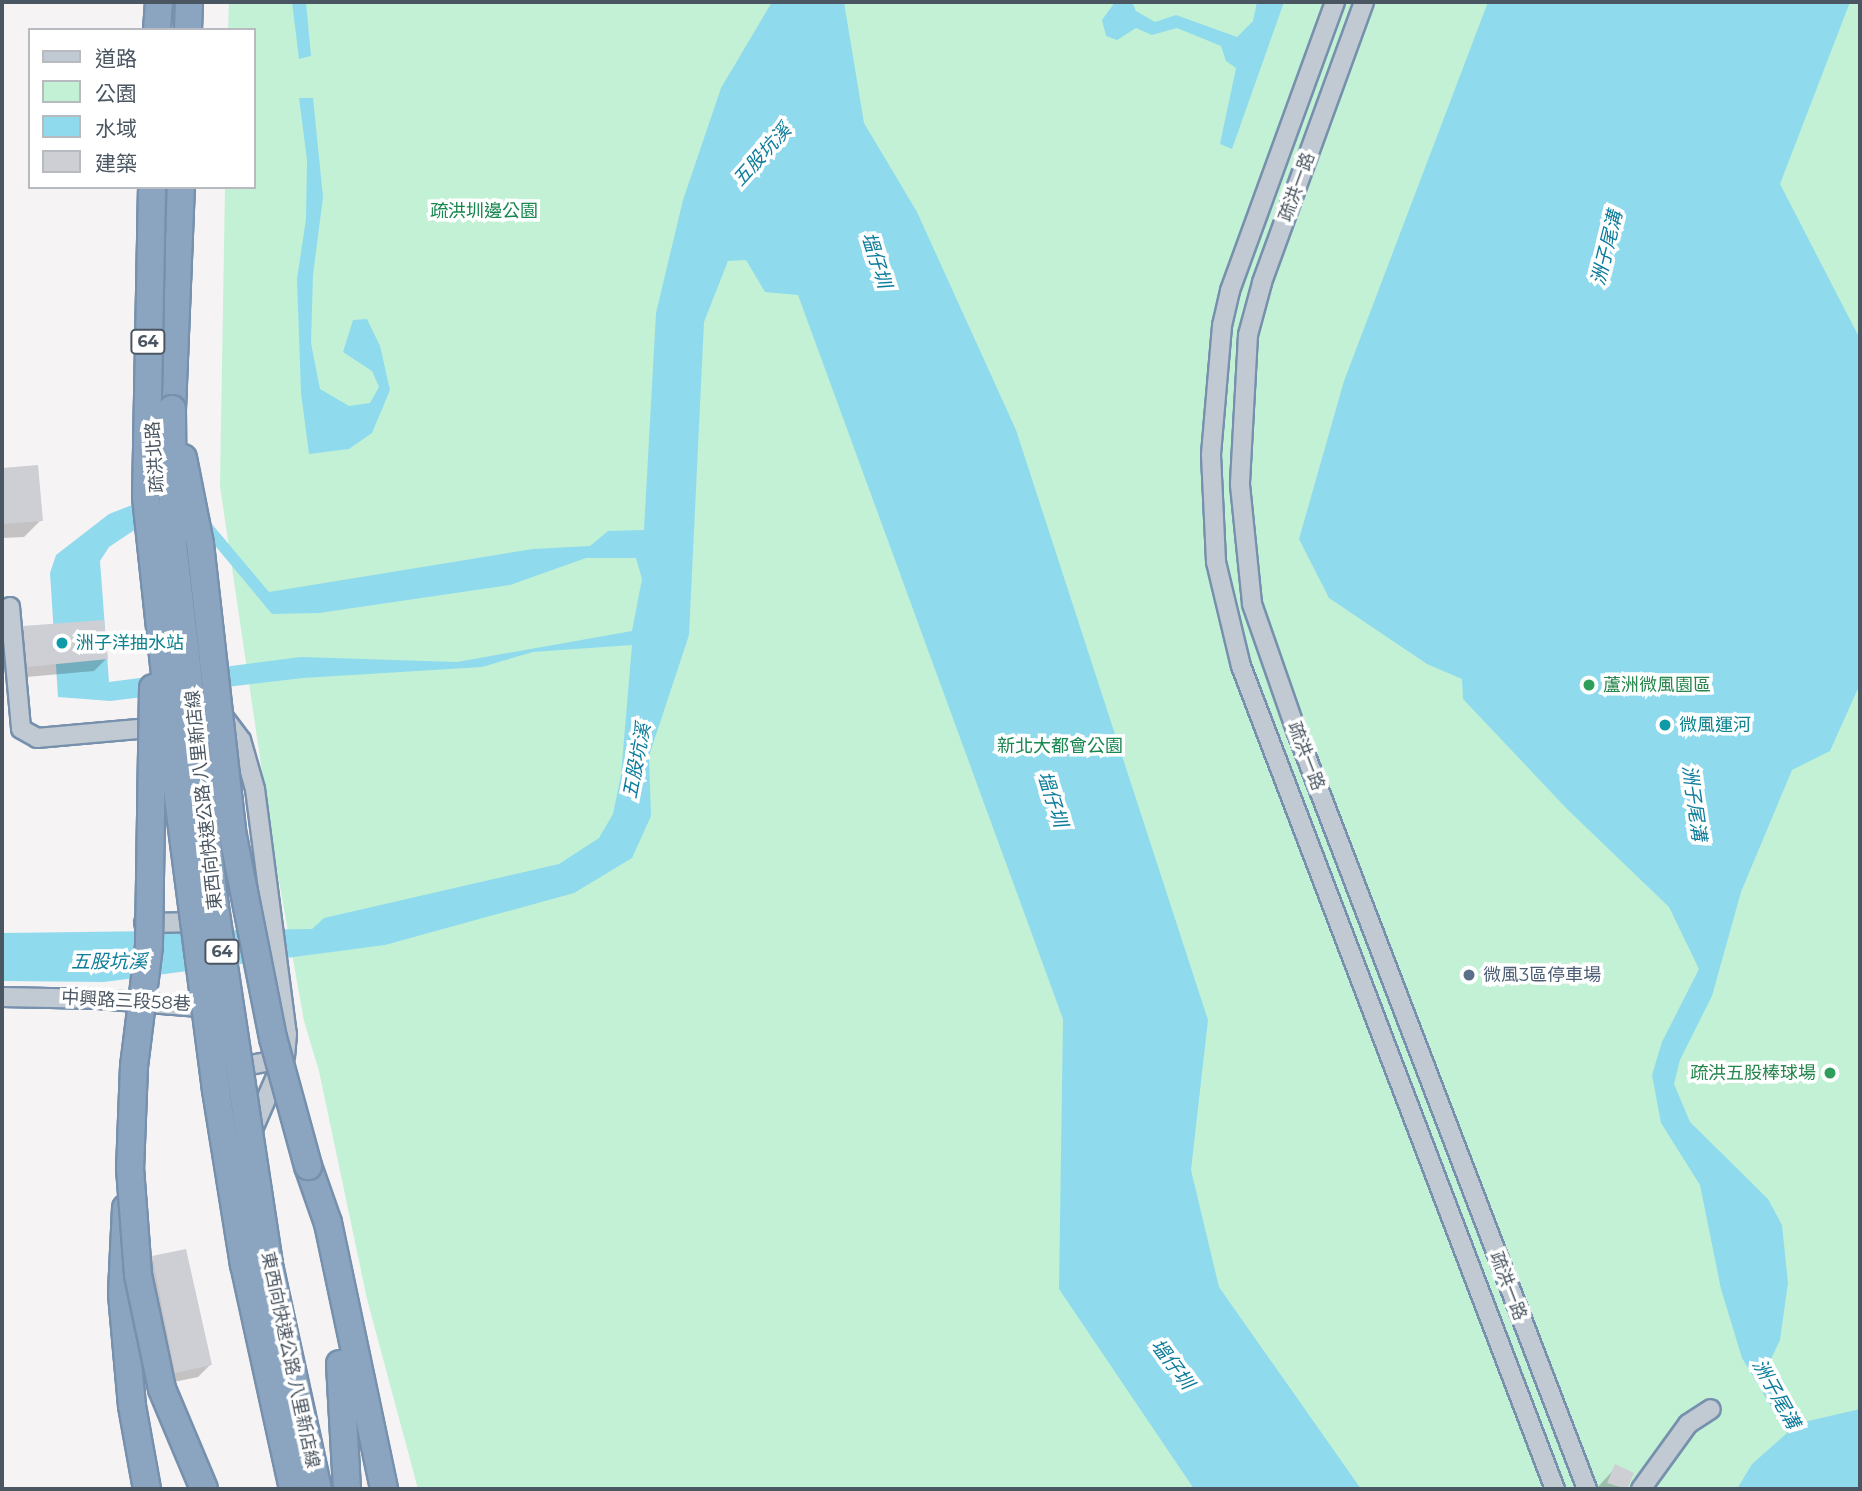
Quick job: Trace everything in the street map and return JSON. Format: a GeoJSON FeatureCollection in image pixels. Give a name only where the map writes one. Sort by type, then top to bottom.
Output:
{"type":"FeatureCollection","features":[{"type":"Feature","properties":{"kind":"highway"},"geometry":{"type":"LineString","coordinates":[[157,28],[159,2]]}},
{"type":"Feature","properties":{"kind":"highway"},"geometry":{"type":"LineString","coordinates":[[188,28],[189,2]]}},
{"type":"Feature","properties":{"kind":"highway","name":"東西向快速公路 八里新店線"},"geometry":{"type":"LineString","coordinates":[[151,189],[146,497],[216,1090],[244,1264],[293,1489]]}},
{"type":"Feature","properties":{"kind":"highway","name":"東西向快速公路 八里新店線"},"geometry":{"type":"LineString","coordinates":[[181,189],[172,409],[173,544],[215,907],[269,1265],[318,1489]]}},
{"type":"Feature","properties":{"kind":"highway"},"geometry":{"type":"LineString","coordinates":[[172,409],[200,544],[232,831],[273,1038],[308,1166],[328,1223],[384,1489]]}},
{"type":"Feature","properties":{"kind":"highway"},"geometry":{"type":"LineString","coordinates":[[146,497],[154,705],[152,851],[149,946],[134,1066],[122,1294],[132,1406],[147,1489]]}},
{"type":"Feature","properties":{"kind":"highway"},"geometry":{"type":"LineString","coordinates":[[308,1166],[345,1393],[348,1489]]}},
{"type":"Feature","properties":{"kind":"highway"},"geometry":{"type":"LineString","coordinates":[[130,1168],[138,1275],[162,1390],[204,1489]]}},
{"type":"Feature","properties":{"kind":"street"},"geometry":{"type":"LineString","coordinates":[[148,2],[149,28]]}},
{"type":"Feature","properties":{"kind":"street","name":"疏洪一路"},"geometry":{"type":"LineString","coordinates":[[1335,2],[1230,291],[1222,326],[1211,455],[1216,562],[1241,666],[1555,1489]]}},
{"type":"Feature","properties":{"kind":"street","name":"疏洪一路"},"geometry":{"type":"LineString","coordinates":[[1364,2],[1262,283],[1248,335],[1240,485],[1252,604],[1301,743],[1587,1489]]}},
{"type":"Feature","properties":{"kind":"street","name":"疏洪北路"},"geometry":{"type":"LineString","coordinates":[[144,923],[203,922],[191,797],[179,725],[171,651],[152,426],[151,189]]}},
{"type":"Feature","properties":{"kind":"street"},"geometry":{"type":"LineString","coordinates":[[10,607],[21,729],[37,738],[227,720]]}},
{"type":"Feature","properties":{"kind":"street"},"geometry":{"type":"LineString","coordinates":[[171,651],[241,740],[255,789],[269,918],[284,1008],[287,1034],[281,1059],[237,1168]]}},
{"type":"Feature","properties":{"kind":"street"},"geometry":{"type":"LineString","coordinates":[[191,797],[255,789]]}},
{"type":"Feature","properties":{"kind":"street","name":"中興路三段58巷"},"geometry":{"type":"LineString","coordinates":[[2,997],[212,1006],[237,1168],[304,1489]]}},
{"type":"Feature","properties":{"kind":"street"},"geometry":{"type":"LineString","coordinates":[[222,1070],[281,1059]]}},
{"type":"Feature","properties":{"kind":"street"},"geometry":{"type":"LineString","coordinates":[[1641,1489],[1688,1424],[1711,1409]]}},
{"type":"Feature","properties":{"kind":"green space","name":"新北大都會公園"},"geometry":{"type":"Polygon","coordinates":[[[229,2],[1860,2],[1860,1489],[418,1489],[367,1299],[319,1071],[304,1021],[274,853],[220,486],[225,189],[256,189],[256,28],[228,28],[229,2]]]}},
{"type":"Feature","properties":{"kind":"water"},"geometry":{"type":"Polygon","coordinates":[[[292,2],[306,2],[311,56],[299,59],[292,2]]]}},
{"type":"Feature","properties":{"kind":"water"},"geometry":{"type":"Polygon","coordinates":[[[772,2],[844,2],[864,123],[917,212],[1016,430],[1208,1020],[1191,1170],[1219,1287],[1361,1489],[1194,1489],[1059,1289],[1063,1019],[798,295],[765,292],[746,260],[728,261],[704,322],[689,635],[649,756],[651,816],[632,858],[574,893],[385,945],[104,982],[2,981],[2,933],[312,929],[324,918],[559,864],[599,838],[613,814],[621,775],[632,645],[533,652],[482,667],[303,678],[110,701],[58,697],[50,573],[56,555],[109,514],[163,493],[195,504],[269,592],[533,549],[590,546],[608,531],[644,530],[656,313],[683,200],[721,88],[772,2]],[[154,517],[109,547],[100,561],[109,682],[301,657],[457,662],[632,631],[642,579],[636,558],[586,558],[510,585],[319,613],[272,614],[192,518],[154,517]]]}},
{"type":"Feature","properties":{"kind":"water"},"geometry":{"type":"Polygon","coordinates":[[[1115,2],[1132,2],[1136,11],[1155,22],[1176,15],[1237,37],[1253,21],[1257,2],[1284,2],[1232,149],[1220,144],[1236,68],[1226,61],[1221,46],[1177,28],[1152,35],[1136,28],[1117,40],[1106,36],[1102,20],[1115,2]]]}},
{"type":"Feature","properties":{"kind":"water","name":"微風運河"},"geometry":{"type":"Polygon","coordinates":[[[1488,2],[1850,2],[1780,184],[1860,339],[1860,684],[1830,751],[1792,770],[1741,892],[1712,996],[1680,1060],[1674,1084],[1690,1122],[1768,1199],[1782,1225],[1788,1283],[1780,1340],[1771,1359],[1777,1380],[1804,1422],[1860,1409],[1860,1489],[1737,1489],[1752,1464],[1787,1433],[1742,1358],[1721,1289],[1700,1185],[1661,1123],[1652,1075],[1662,1042],[1699,969],[1669,907],[1568,810],[1463,699],[1462,679],[1427,664],[1329,598],[1299,539],[1344,381],[1488,2]]]}},
{"type":"Feature","properties":{"kind":"water"},"geometry":{"type":"Polygon","coordinates":[[[299,98],[313,98],[323,197],[313,275],[311,343],[320,389],[349,406],[370,403],[379,387],[372,371],[343,352],[353,320],[367,319],[380,346],[390,390],[372,433],[349,449],[309,454],[301,393],[297,279],[306,219],[307,160],[299,98]]]}},
{"type":"Feature","properties":{"kind":"building"},"geometry":{"type":"Polygon","coordinates":[[[38,465],[43,521],[2,524],[2,468],[38,465]]]}},
{"type":"Feature","properties":{"kind":"building","name":"洲子洋抽水站"},"geometry":{"type":"Polygon","coordinates":[[[104,620],[108,659],[27,667],[23,626],[104,620]]]}},
{"type":"Feature","properties":{"kind":"building"},"geometry":{"type":"Polygon","coordinates":[[[186,1249],[212,1365],[175,1373],[152,1256],[186,1249]]]}},
{"type":"Feature","properties":{"kind":"building"},"geometry":{"type":"Polygon","coordinates":[[[1615,1464],[1634,1473],[1627,1489],[1607,1483],[1615,1464]]]}},
{"type":"Feature","properties":{"kind":"place","name":"洲子洋抽水站"},"geometry":{"type":"Point","coordinates":[62,643]}},
{"type":"Feature","properties":{"kind":"place","name":"蘆洲微風園區"},"geometry":{"type":"Point","coordinates":[1589,685]}},
{"type":"Feature","properties":{"kind":"place","name":"微風運河"},"geometry":{"type":"Point","coordinates":[1665,725]}},
{"type":"Feature","properties":{"kind":"place","name":"微風3區停車場"},"geometry":{"type":"Point","coordinates":[1469,975]}},
{"type":"Feature","properties":{"kind":"place","name":"疏洪五股棒球場"},"geometry":{"type":"Point","coordinates":[1830,1073]}},
{"type":"Feature","properties":{"kind":"water label","name":"五股坑溪"},"geometry":{"type":"Point","coordinates":[762,155]}},
{"type":"Feature","properties":{"kind":"water label","name":"洲子尾溝"},"geometry":{"type":"Point","coordinates":[1607,248]}},
{"type":"Feature","properties":{"kind":"water label","name":"塭仔圳"},"geometry":{"type":"Point","coordinates":[876,260]}},
{"type":"Feature","properties":{"kind":"water label","name":"五股坑溪"},"geometry":{"type":"Point","coordinates":[637,761]}},
{"type":"Feature","properties":{"kind":"water label","name":"塭仔圳"},"geometry":{"type":"Point","coordinates":[1052,799]}},
{"type":"Feature","properties":{"kind":"water label","name":"洲子尾溝"},"geometry":{"type":"Point","coordinates":[1694,803]}},
{"type":"Feature","properties":{"kind":"water label","name":"五股坑溪"},"geometry":{"type":"Point","coordinates":[109,962]}},
{"type":"Feature","properties":{"kind":"water label","name":"塭仔圳"},"geometry":{"type":"Point","coordinates":[1172,1364]}},
{"type":"Feature","properties":{"kind":"water label","name":"洲子尾溝"},"geometry":{"type":"Point","coordinates":[1776,1394]}},
{"type":"Feature","properties":{"kind":"park label","name":"疏洪圳邊公園"},"geometry":{"type":"Point","coordinates":[484,211]}}]}
